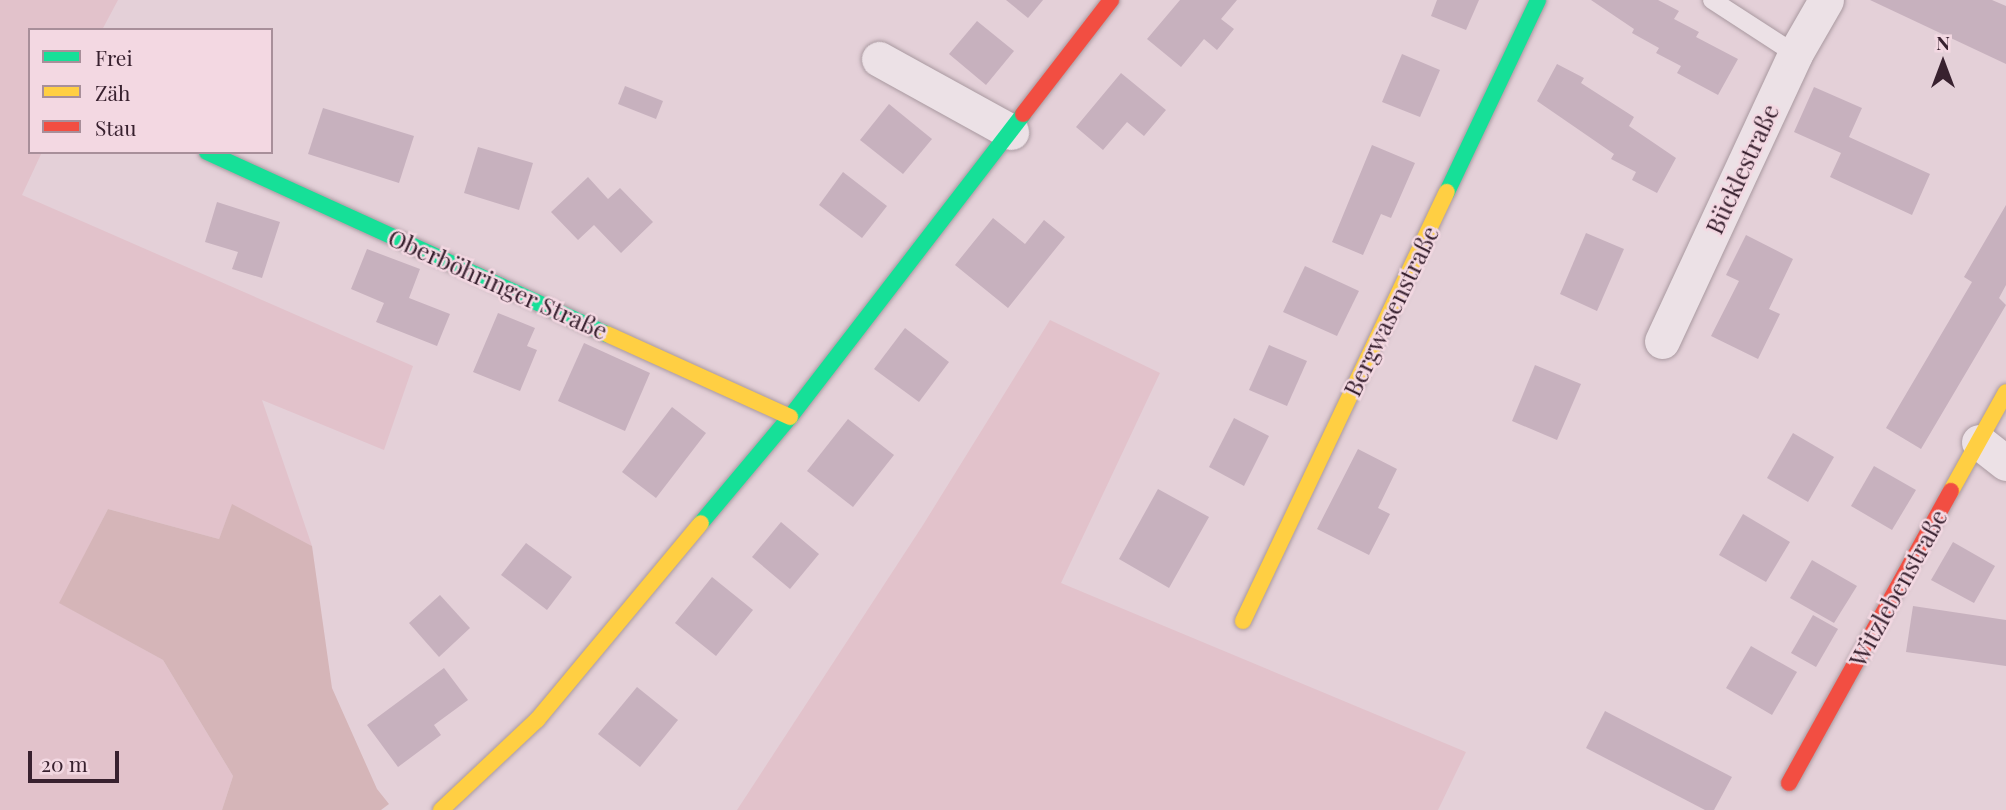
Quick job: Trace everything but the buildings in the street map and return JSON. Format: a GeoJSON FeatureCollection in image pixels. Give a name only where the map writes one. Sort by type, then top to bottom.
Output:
{"type":"FeatureCollection","features":[{"type":"Feature","properties":{"kind":"street"},"geometry":{"type":"LineString","coordinates":[[441,810],[537,720],[790,416],[1111,0]]}},
{"type":"Feature","properties":{"kind":"street","name":"Bergwasenstraße"},"geometry":{"type":"LineString","coordinates":[[1243,621],[1538,0]]}},
{"type":"Feature","properties":{"kind":"street","name":"Bücklestraße"},"geometry":{"type":"LineString","coordinates":[[1662,341],[1795,54],[1826,0]]}},
{"type":"Feature","properties":{"kind":"street"},"geometry":{"type":"LineString","coordinates":[[879,59],[1011,132]]}},
{"type":"Feature","properties":{"kind":"street","name":"Oberböhringer Straße"},"geometry":{"type":"LineString","coordinates":[[211,154],[790,416]]}},
{"type":"Feature","properties":{"kind":"street","name":"Witzlebenstraße"},"geometry":{"type":"LineString","coordinates":[[1789,783],[2006,392]]}},
{"type":"Feature","properties":{"kind":"street"},"geometry":{"type":"LineString","coordinates":[[1979,442],[2006,463]]}},
{"type":"Feature","properties":{"kind":"lane"},"geometry":{"type":"LineString","coordinates":[[1712,0],[1795,54]]}},
{"type":"Feature","properties":{"kind":"shaded area"},"geometry":{"type":"Polygon","coordinates":[[[0,0],[118,0],[103,28],[28,28],[28,154],[41,154],[22,195],[413,366],[384,450],[262,400],[312,546],[232,505],[219,539],[108,509],[60,603],[163,660],[233,776],[222,810],[0,810],[0,0]]]}},
{"type":"Feature","properties":{"kind":"shaded area"},"geometry":{"type":"Polygon","coordinates":[[[1050,320],[1160,373],[1061,583],[1466,752],[1438,810],[737,810],[923,525],[1050,320]]]}},
{"type":"Feature","properties":{"kind":"shaded area"},"geometry":{"type":"Polygon","coordinates":[[[232,504],[312,546],[332,688],[377,789],[389,804],[381,810],[222,810],[233,776],[163,660],[59,603],[108,509],[219,539],[232,504]]]}},
{"type":"Feature","properties":{"kind":"traffic: fast"},"geometry":{"type":"LineString","coordinates":[[1447,192],[1538,0]]}},
{"type":"Feature","properties":{"kind":"traffic: fast"},"geometry":{"type":"LineString","coordinates":[[701,523],[790,417],[1023,114]]}},
{"type":"Feature","properties":{"kind":"traffic: fast"},"geometry":{"type":"LineString","coordinates":[[211,154],[607,334]]}},
{"type":"Feature","properties":{"kind":"traffic: slow"},"geometry":{"type":"LineString","coordinates":[[1243,621],[1447,192]]}},
{"type":"Feature","properties":{"kind":"traffic: slow"},"geometry":{"type":"LineString","coordinates":[[607,334],[790,417]]}},
{"type":"Feature","properties":{"kind":"traffic: slow"},"geometry":{"type":"LineString","coordinates":[[1951,491],[2006,392]]}},
{"type":"Feature","properties":{"kind":"traffic: slow"},"geometry":{"type":"LineString","coordinates":[[441,810],[537,720],[701,523]]}},
{"type":"Feature","properties":{"kind":"traffic: jam"},"geometry":{"type":"LineString","coordinates":[[1023,114],[1111,0]]}},
{"type":"Feature","properties":{"kind":"traffic: jam"},"geometry":{"type":"LineString","coordinates":[[1789,783],[1951,491]]}}]}
